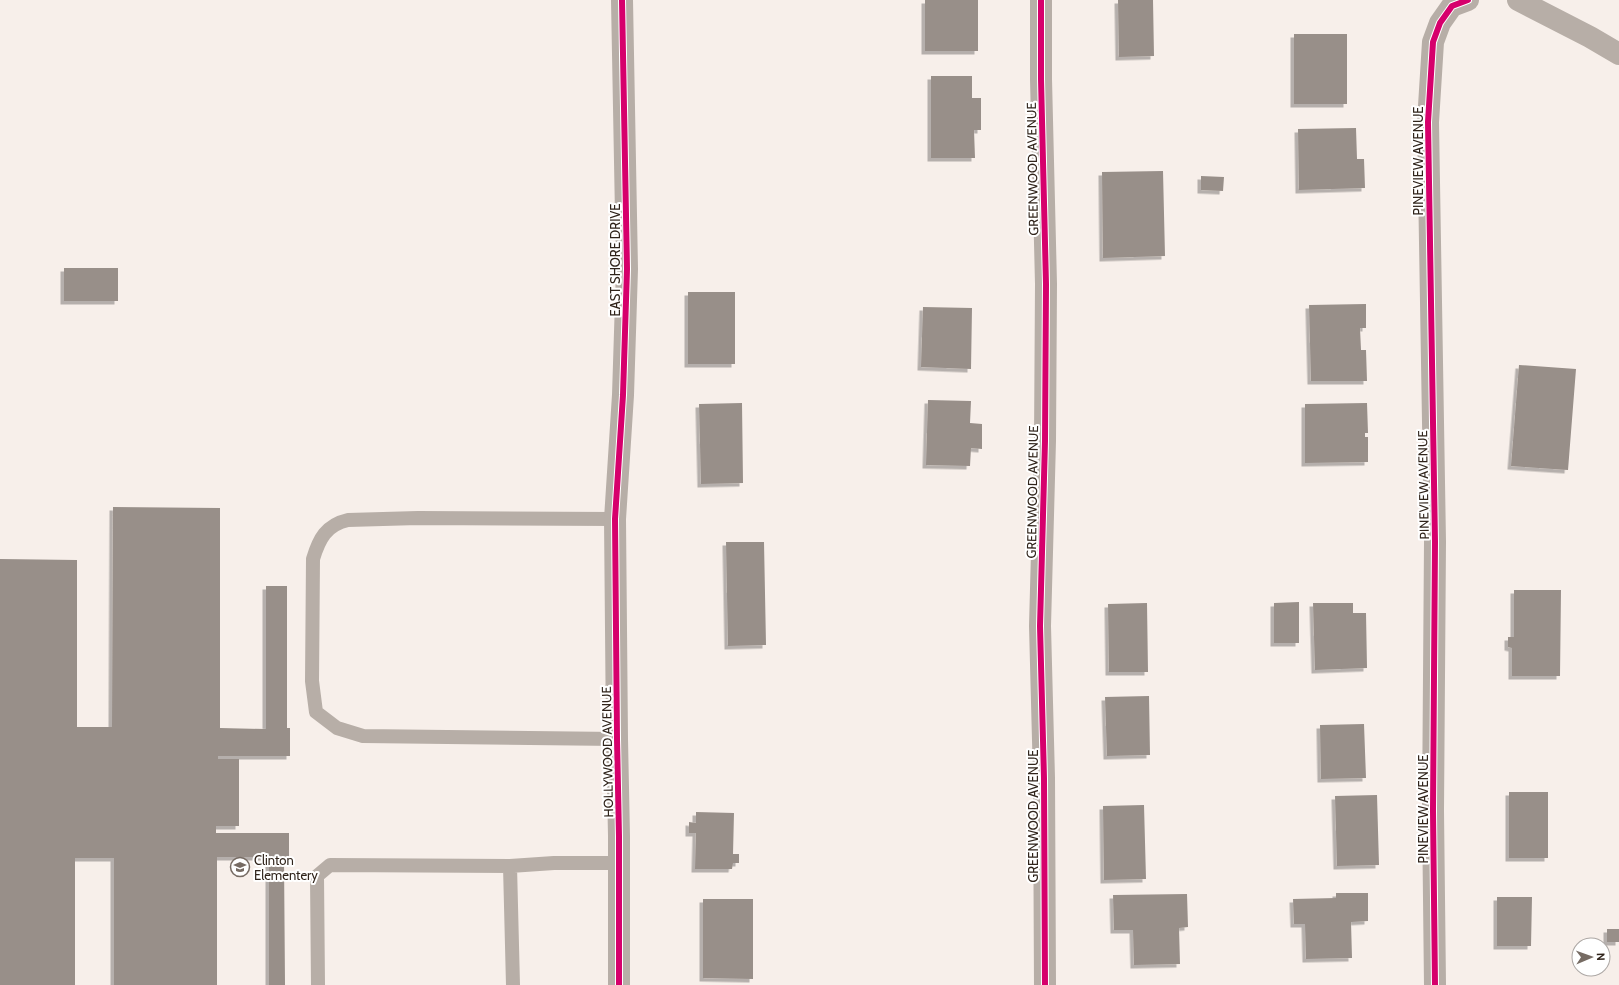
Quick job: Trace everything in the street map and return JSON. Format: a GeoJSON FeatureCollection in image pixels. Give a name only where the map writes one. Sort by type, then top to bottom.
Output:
{"type":"FeatureCollection","features":[{"type":"Feature","properties":{"kind":"street","name":"EAST SHORE DRIVE"},"geometry":{"type":"LineString","coordinates":[[615,519],[623,394],[627,269],[622,0]]}},
{"type":"Feature","properties":{"kind":"street","name":"GREENWOOD AVENUE"},"geometry":{"type":"LineString","coordinates":[[1041,0],[1041,79],[1046,284],[1045,441],[1040,626],[1044,778],[1045,985]]}},
{"type":"Feature","properties":{"kind":"street","name":"PINEVIEW AVENUE"},"geometry":{"type":"LineString","coordinates":[[1435,985],[1433,803],[1435,542],[1428,122],[1433,42],[1440,23],[1452,6],[1468,0]]}},
{"type":"Feature","properties":{"kind":"street"},"geometry":{"type":"LineString","coordinates":[[1518,0],[1590,37],[1619,54]]}},
{"type":"Feature","properties":{"kind":"street","name":"HOLLYWOOD AVENUE"},"geometry":{"type":"LineString","coordinates":[[615,519],[619,985]]}},
{"type":"Feature","properties":{"kind":"lane"},"geometry":{"type":"LineString","coordinates":[[615,519],[418,518],[348,520],[328,528],[318,542],[313,559],[312,682],[316,712],[337,728],[363,736],[616,739]]}},
{"type":"Feature","properties":{"kind":"lane"},"geometry":{"type":"LineString","coordinates":[[318,985],[317,876],[330,865],[510,866],[554,863],[619,863]]}},
{"type":"Feature","properties":{"kind":"lane"},"geometry":{"type":"LineString","coordinates":[[510,866],[513,985]]}},
{"type":"Feature","properties":{"kind":"building"},"geometry":{"type":"Polygon","coordinates":[[[925,0],[978,0],[978,51],[925,51],[925,0]]]}},
{"type":"Feature","properties":{"kind":"building"},"geometry":{"type":"Polygon","coordinates":[[[1118,0],[1153,0],[1154,56],[1119,57],[1118,0]]]}},
{"type":"Feature","properties":{"kind":"building"},"geometry":{"type":"Polygon","coordinates":[[[1294,34],[1347,34],[1347,104],[1294,104],[1294,34]]]}},
{"type":"Feature","properties":{"kind":"building"},"geometry":{"type":"Polygon","coordinates":[[[931,76],[972,76],[972,98],[981,98],[981,130],[974,130],[975,158],[931,158],[931,76]]]}},
{"type":"Feature","properties":{"kind":"building"},"geometry":{"type":"Polygon","coordinates":[[[1356,128],[1357,159],[1364,159],[1365,188],[1299,190],[1298,129],[1356,128]]]}},
{"type":"Feature","properties":{"kind":"building"},"geometry":{"type":"Polygon","coordinates":[[[1163,171],[1165,256],[1103,258],[1102,172],[1163,171]]]}},
{"type":"Feature","properties":{"kind":"building"},"geometry":{"type":"Polygon","coordinates":[[[1201,176],[1224,177],[1223,191],[1201,190],[1201,176]]]}},
{"type":"Feature","properties":{"kind":"building"},"geometry":{"type":"Polygon","coordinates":[[[64,268],[118,268],[118,301],[64,301],[64,268]]]}},
{"type":"Feature","properties":{"kind":"building"},"geometry":{"type":"Polygon","coordinates":[[[688,292],[735,292],[735,364],[688,364],[688,292]]]}},
{"type":"Feature","properties":{"kind":"building"},"geometry":{"type":"Polygon","coordinates":[[[1366,304],[1366,328],[1360,328],[1361,350],[1366,350],[1367,381],[1311,381],[1309,305],[1366,304]]]}},
{"type":"Feature","properties":{"kind":"building"},"geometry":{"type":"Polygon","coordinates":[[[923,307],[972,308],[971,369],[921,367],[923,307]]]}},
{"type":"Feature","properties":{"kind":"building"},"geometry":{"type":"Polygon","coordinates":[[[1519,365],[1576,369],[1568,470],[1511,466],[1519,365]]]}},
{"type":"Feature","properties":{"kind":"building"},"geometry":{"type":"Polygon","coordinates":[[[928,400],[971,401],[970,423],[982,424],[982,449],[971,448],[970,466],[926,465],[928,400]]]}},
{"type":"Feature","properties":{"kind":"building"},"geometry":{"type":"Polygon","coordinates":[[[742,403],[743,483],[701,484],[699,404],[742,403]]]}},
{"type":"Feature","properties":{"kind":"building"},"geometry":{"type":"Polygon","coordinates":[[[1367,403],[1368,433],[1365,433],[1365,437],[1368,437],[1368,462],[1305,463],[1305,404],[1367,403]]]}},
{"type":"Feature","properties":{"kind":"building"},"geometry":{"type":"Polygon","coordinates":[[[113,507],[220,508],[220,728],[266,729],[266,586],[287,586],[287,728],[290,728],[290,756],[218,756],[218,759],[239,759],[239,826],[216,826],[216,833],[289,833],[289,858],[284,858],[285,985],[269,985],[269,857],[217,857],[217,985],[114,985],[114,858],[75,858],[75,985],[0,985],[0,559],[77,560],[77,727],[112,727],[113,507]]]}},
{"type":"Feature","properties":{"kind":"building"},"geometry":{"type":"Polygon","coordinates":[[[726,542],[764,542],[766,645],[728,646],[726,542]]]}},
{"type":"Feature","properties":{"kind":"building"},"geometry":{"type":"Polygon","coordinates":[[[1514,590],[1561,590],[1560,676],[1512,676],[1512,648],[1508,647],[1508,637],[1514,637],[1514,590]]]}},
{"type":"Feature","properties":{"kind":"building"},"geometry":{"type":"Polygon","coordinates":[[[1299,602],[1299,643],[1274,643],[1274,603],[1299,602]]]}},
{"type":"Feature","properties":{"kind":"building"},"geometry":{"type":"Polygon","coordinates":[[[1147,603],[1148,672],[1109,672],[1108,604],[1147,603]]]}},
{"type":"Feature","properties":{"kind":"building"},"geometry":{"type":"Polygon","coordinates":[[[1313,603],[1353,603],[1353,613],[1366,613],[1367,668],[1315,670],[1313,603]]]}},
{"type":"Feature","properties":{"kind":"building"},"geometry":{"type":"Polygon","coordinates":[[[1149,696],[1150,755],[1107,756],[1105,697],[1149,696]]]}},
{"type":"Feature","properties":{"kind":"building"},"geometry":{"type":"Polygon","coordinates":[[[1364,724],[1366,778],[1321,779],[1320,725],[1364,724]]]}},
{"type":"Feature","properties":{"kind":"building"},"geometry":{"type":"Polygon","coordinates":[[[1509,792],[1548,792],[1548,858],[1509,858],[1509,792]]]}},
{"type":"Feature","properties":{"kind":"building"},"geometry":{"type":"Polygon","coordinates":[[[1377,795],[1379,865],[1337,866],[1335,796],[1377,795]]]}},
{"type":"Feature","properties":{"kind":"building"},"geometry":{"type":"Polygon","coordinates":[[[1144,805],[1146,879],[1104,880],[1103,806],[1144,805]]]}},
{"type":"Feature","properties":{"kind":"building"},"geometry":{"type":"Polygon","coordinates":[[[696,812],[734,813],[733,854],[739,854],[739,863],[733,863],[732,869],[695,869],[696,833],[689,833],[689,822],[696,823],[696,812]]]}},
{"type":"Feature","properties":{"kind":"building"},"geometry":{"type":"Polygon","coordinates":[[[1336,893],[1368,893],[1368,921],[1351,922],[1352,958],[1306,959],[1305,924],[1294,924],[1293,899],[1336,898],[1336,893]]]}},
{"type":"Feature","properties":{"kind":"building"},"geometry":{"type":"Polygon","coordinates":[[[1187,894],[1188,927],[1179,928],[1180,964],[1134,965],[1133,930],[1114,930],[1113,895],[1187,894]]]}},
{"type":"Feature","properties":{"kind":"building"},"geometry":{"type":"Polygon","coordinates":[[[1497,897],[1532,897],[1531,946],[1497,946],[1497,897]]]}},
{"type":"Feature","properties":{"kind":"building"},"geometry":{"type":"Polygon","coordinates":[[[703,899],[753,899],[753,979],[703,978],[703,899]]]}},
{"type":"Feature","properties":{"kind":"building"},"geometry":{"type":"Polygon","coordinates":[[[1607,929],[1619,929],[1619,942],[1611,942],[1611,937],[1607,937],[1607,929]]]}},
{"type":"Feature","properties":{"kind":"cycle path"},"geometry":{"type":"LineString","coordinates":[[619,985],[619,836],[615,519],[623,395],[627,269],[622,0]]}},
{"type":"Feature","properties":{"kind":"cycle path"},"geometry":{"type":"LineString","coordinates":[[1041,0],[1041,79],[1046,284],[1045,441],[1040,626],[1044,778],[1045,985]]}},
{"type":"Feature","properties":{"kind":"cycle path"},"geometry":{"type":"LineString","coordinates":[[1435,985],[1433,811],[1435,542],[1428,122],[1433,42],[1440,23],[1452,6],[1468,0]]}},
{"type":"Feature","properties":{"kind":"place","name":"Clinton Elementery"},"geometry":{"type":"Point","coordinates":[240,867]}}]}
